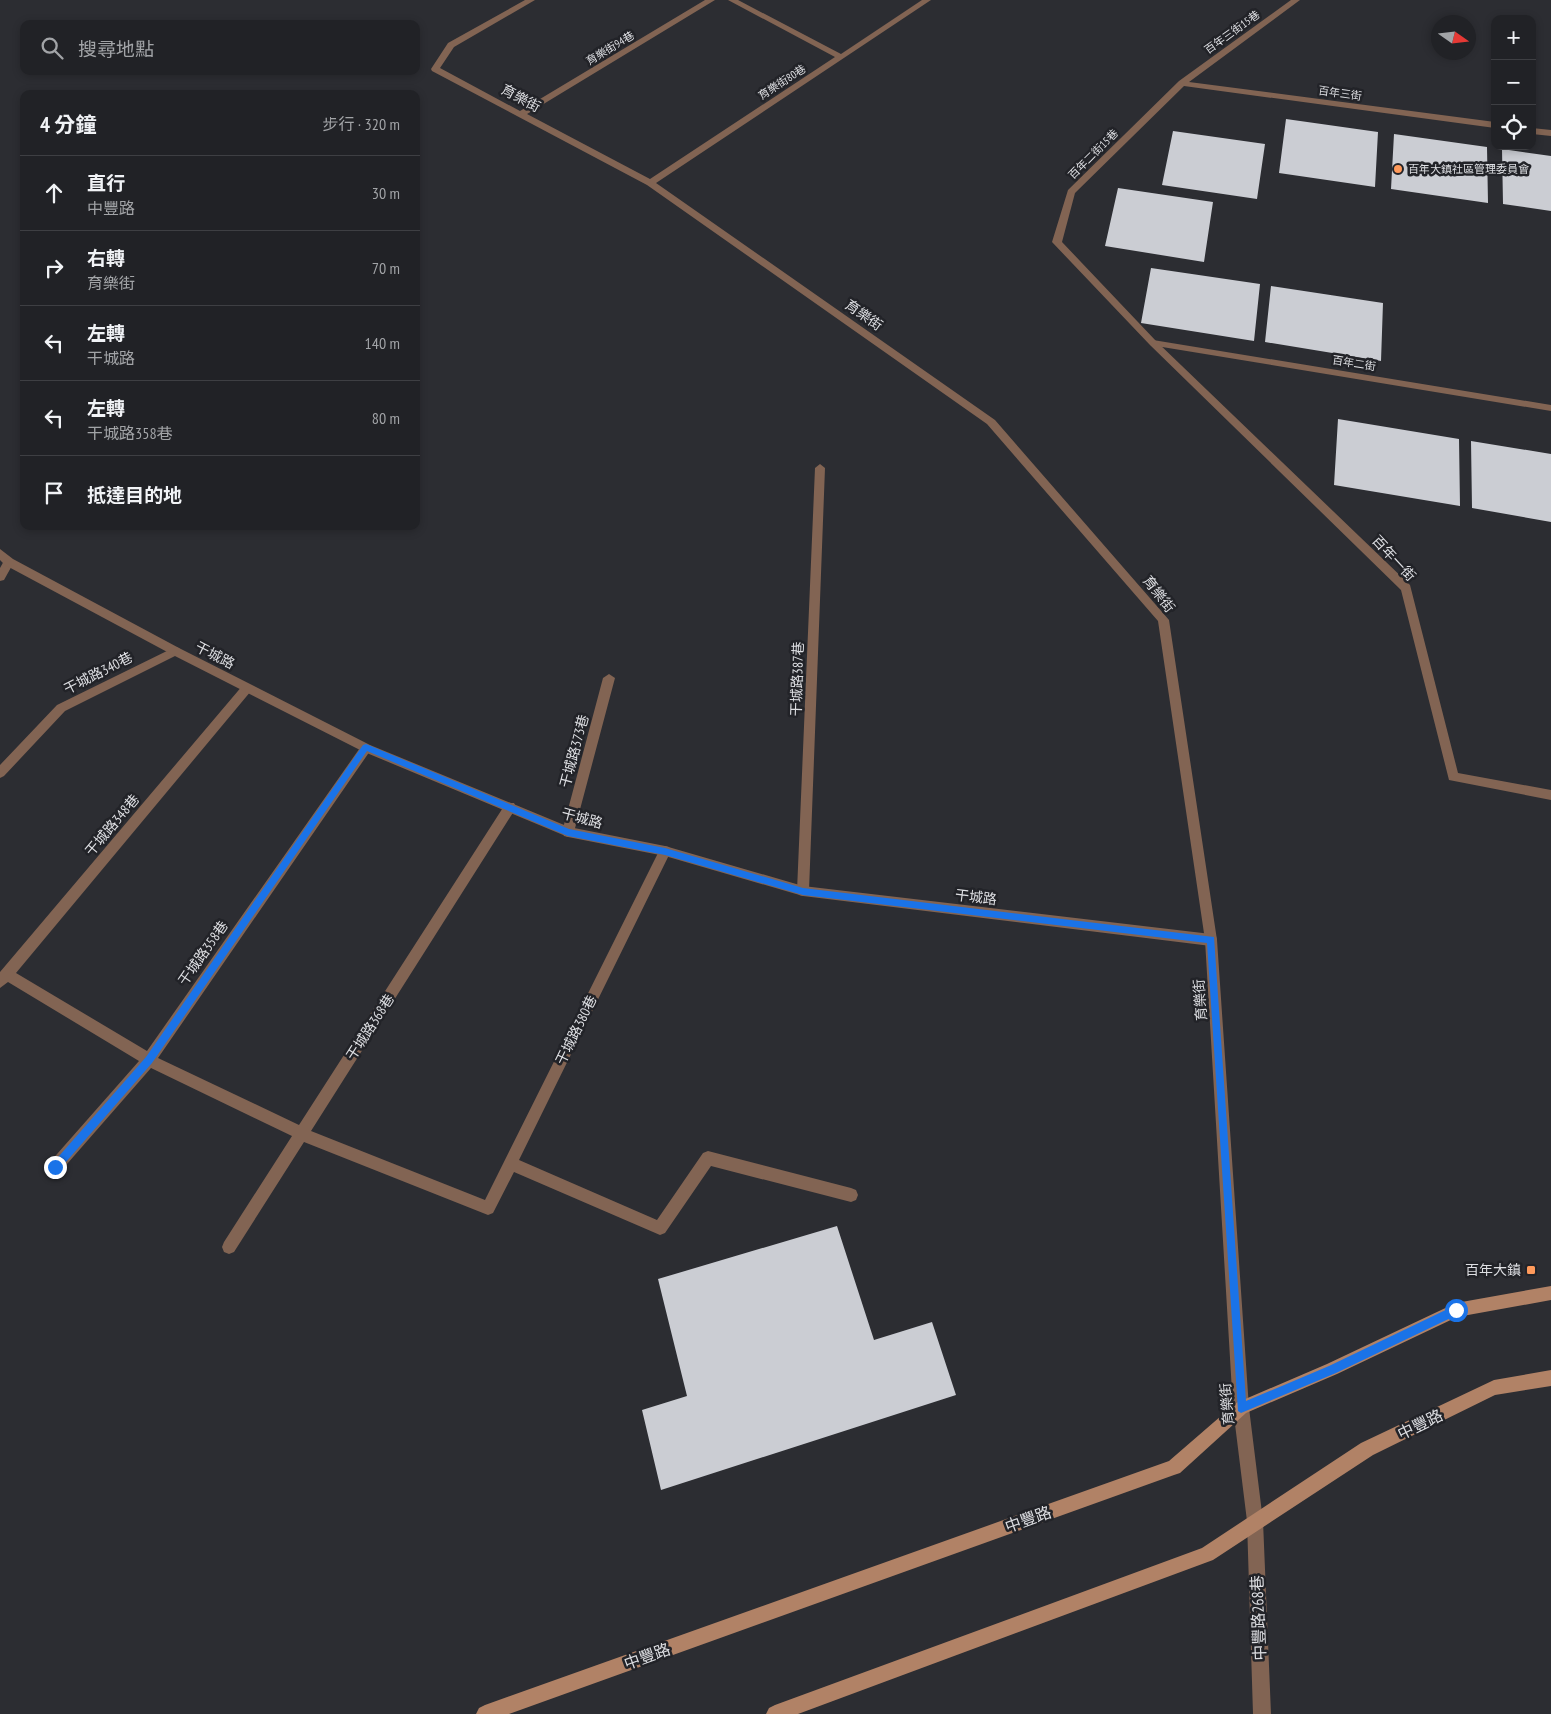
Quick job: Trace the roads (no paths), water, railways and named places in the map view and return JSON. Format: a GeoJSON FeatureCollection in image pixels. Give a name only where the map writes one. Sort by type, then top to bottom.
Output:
{"type":"FeatureCollection","features":[{"type":"Feature","properties":{"kind":"main road","name":"中豐路"},"geometry":{"type":"LineString","coordinates":[[485,1714],[1174,1467],[1241,1408],[1332,1370],[1456,1310],[1551,1293]]}},
{"type":"Feature","properties":{"kind":"main road","name":"中豐路"},"geometry":{"type":"LineString","coordinates":[[775,1714],[1207,1554],[1367,1449],[1494,1388],[1551,1378]]}},
{"type":"Feature","properties":{"kind":"street","name":"育樂街"},"geometry":{"type":"LineString","coordinates":[[531,0],[451,45],[435,69],[650,183],[991,422],[1163,620],[1211,940],[1241,1408],[1255,1522]]}},
{"type":"Feature","properties":{"kind":"street","name":"育樂街94巷"},"geometry":{"type":"LineString","coordinates":[[521,114],[711,0]]}},
{"type":"Feature","properties":{"kind":"street"},"geometry":{"type":"LineString","coordinates":[[732,0],[841,57]]}},
{"type":"Feature","properties":{"kind":"street","name":"育樂街80巷"},"geometry":{"type":"LineString","coordinates":[[650,183],[927,0]]}},
{"type":"Feature","properties":{"kind":"street","name":"百年三街15巷"},"geometry":{"type":"LineString","coordinates":[[1182,82],[1296,0]]}},
{"type":"Feature","properties":{"kind":"street","name":"百年三街"},"geometry":{"type":"LineString","coordinates":[[1182,82],[1491,125]]}},
{"type":"Feature","properties":{"kind":"street","name":"百年二街15巷"},"geometry":{"type":"LineString","coordinates":[[1153,343],[1057,242],[1070,192],[1182,82]]}},
{"type":"Feature","properties":{"kind":"street"},"geometry":{"type":"LineString","coordinates":[[1536,131],[1551,133]]}},
{"type":"Feature","properties":{"kind":"street","name":"百年二街"},"geometry":{"type":"LineString","coordinates":[[1153,343],[1551,408]]}},
{"type":"Feature","properties":{"kind":"street","name":"百年一街"},"geometry":{"type":"LineString","coordinates":[[1153,343],[1406,588],[1453,776],[1551,795]]}},
{"type":"Feature","properties":{"kind":"street","name":"干城路387巷"},"geometry":{"type":"LineString","coordinates":[[803,891],[820,468]]}},
{"type":"Feature","properties":{"kind":"street"},"geometry":{"type":"LineString","coordinates":[[0,576],[4,558]]}},
{"type":"Feature","properties":{"kind":"street","name":"干城路"},"geometry":{"type":"LineString","coordinates":[[4,558],[175,651],[366,748],[568,832],[665,851],[803,891],[1211,940]]}},
{"type":"Feature","properties":{"kind":"street","name":"干城路340巷"},"geometry":{"type":"LineString","coordinates":[[0,773],[61,708],[175,651]]}},
{"type":"Feature","properties":{"kind":"street","name":"干城路373巷"},"geometry":{"type":"LineString","coordinates":[[568,832],[609,678]]}},
{"type":"Feature","properties":{"kind":"street","name":"干城路348巷"},"geometry":{"type":"LineString","coordinates":[[3,978],[247,688]]}},
{"type":"Feature","properties":{"kind":"street","name":"干城路358巷"},"geometry":{"type":"LineString","coordinates":[[55,1167],[149,1060],[366,748]]}},
{"type":"Feature","properties":{"kind":"street","name":"干城路368巷"},"geometry":{"type":"LineString","coordinates":[[229,1248],[510,807]]}},
{"type":"Feature","properties":{"kind":"street","name":"干城路380巷"},"geometry":{"type":"LineString","coordinates":[[302,1134],[488,1208],[665,851]]}},
{"type":"Feature","properties":{"kind":"street"},"geometry":{"type":"LineString","coordinates":[[3,978],[149,1060],[302,1134]]}},
{"type":"Feature","properties":{"kind":"street"},"geometry":{"type":"LineString","coordinates":[[510,1162],[660,1228],[708,1158],[851,1195]]}},
{"type":"Feature","properties":{"kind":"street","name":"中豐路268巷"},"geometry":{"type":"LineString","coordinates":[[1255,1522],[1262,1714]]}},
{"type":"Feature","properties":{"kind":"place","name":"百年大鎮社區管理委員會"},"geometry":{"type":"Point","coordinates":[1398,169]}},
{"type":"Feature","properties":{"kind":"place","name":"百年大鎮"},"geometry":{"type":"Point","coordinates":[1531,1270]}}]}
